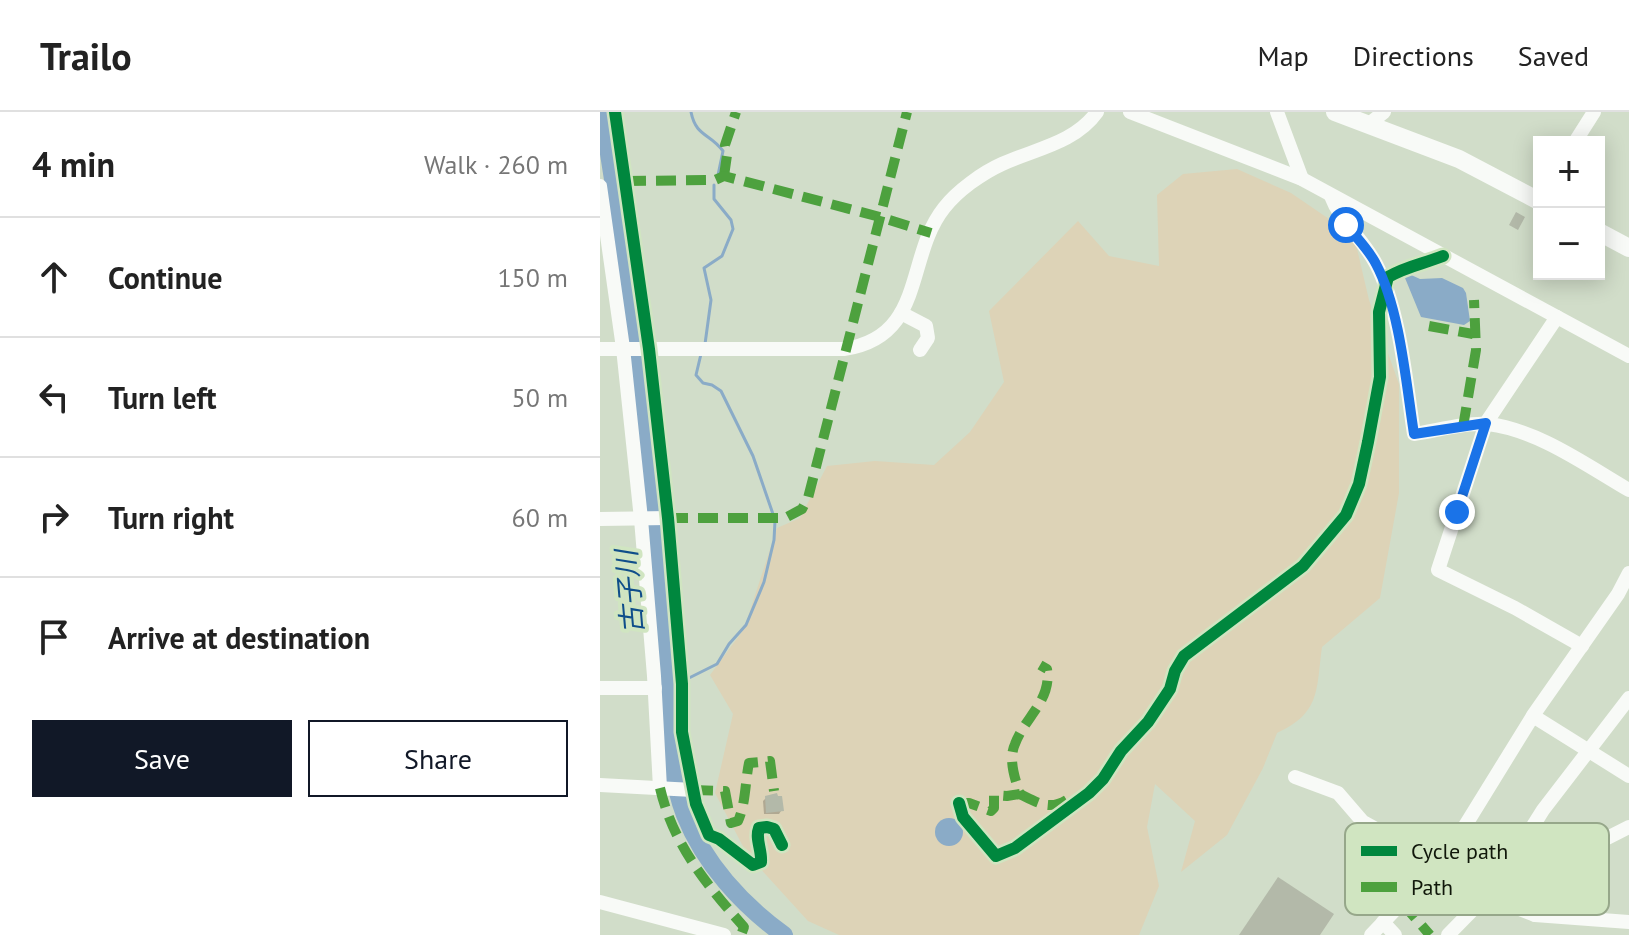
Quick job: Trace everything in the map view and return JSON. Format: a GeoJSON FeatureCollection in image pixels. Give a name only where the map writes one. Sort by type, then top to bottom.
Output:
{"type":"FeatureCollection","features":[{"type":"Feature","properties":{"kind":"main road"},"geometry":{"type":"LineString","coordinates":[[1335,112],[1459,159],[1533,197]]}},
{"type":"Feature","properties":{"kind":"main road"},"geometry":{"type":"LineString","coordinates":[[1605,235],[1629,248]]}},
{"type":"Feature","properties":{"kind":"street"},"geometry":{"type":"LineString","coordinates":[[615,112],[668,518],[682,681],[682,732],[696,804],[709,835],[753,865],[761,862],[757,835],[759,828],[774,829],[782,845]]}},
{"type":"Feature","properties":{"kind":"street"},"geometry":{"type":"LineString","coordinates":[[600,349],[844,349],[867,345],[890,327],[901,313],[934,225],[946,205],[1001,164],[1051,146],[1071,135],[1097,112]]}},
{"type":"Feature","properties":{"kind":"street"},"geometry":{"type":"LineString","coordinates":[[1130,112],[1302,179],[1629,356]]}},
{"type":"Feature","properties":{"kind":"street"},"geometry":{"type":"LineString","coordinates":[[1277,112],[1302,179]]}},
{"type":"Feature","properties":{"kind":"street"},"geometry":{"type":"LineString","coordinates":[[1369,124],[1384,112]]}},
{"type":"Feature","properties":{"kind":"street"},"geometry":{"type":"LineString","coordinates":[[1579,136],[1594,112]]}},
{"type":"Feature","properties":{"kind":"street"},"geometry":{"type":"LineString","coordinates":[[626,181],[600,183],[623,348],[641,519],[662,788]]}},
{"type":"Feature","properties":{"kind":"street"},"geometry":{"type":"LineString","coordinates":[[1331,196],[1346,225],[1376,264],[1391,304],[1414,434],[1486,423],[1544,442],[1629,490]]}},
{"type":"Feature","properties":{"kind":"street"},"geometry":{"type":"LineString","coordinates":[[959,803],[963,817],[996,856],[1015,848],[1046,827],[1103,779],[1121,751],[1159,707],[1184,656],[1285,582],[1329,537],[1346,515],[1359,484],[1380,377],[1379,312],[1388,277],[1412,264],[1426,263],[1443,256]]}},
{"type":"Feature","properties":{"kind":"street"},"geometry":{"type":"LineString","coordinates":[[901,313],[926,326],[928,338],[920,350]]}},
{"type":"Feature","properties":{"kind":"street"},"geometry":{"type":"LineString","coordinates":[[1557,317],[1486,423],[1438,570],[1582,646]]}},
{"type":"Feature","properties":{"kind":"street"},"geometry":{"type":"LineString","coordinates":[[600,519],[668,518]]}},
{"type":"Feature","properties":{"kind":"street"},"geometry":{"type":"LineString","coordinates":[[1467,823],[1533,716],[1618,594],[1629,573]]}},
{"type":"Feature","properties":{"kind":"street"},"geometry":{"type":"LineString","coordinates":[[600,688],[655,688]]}},
{"type":"Feature","properties":{"kind":"street"},"geometry":{"type":"LineString","coordinates":[[1535,823],[1629,698]]}},
{"type":"Feature","properties":{"kind":"street"},"geometry":{"type":"LineString","coordinates":[[1533,716],[1629,776]]}},
{"type":"Feature","properties":{"kind":"street"},"geometry":{"type":"LineString","coordinates":[[1295,777],[1338,793],[1365,823]]}},
{"type":"Feature","properties":{"kind":"street"},"geometry":{"type":"LineString","coordinates":[[600,785],[693,790]]}},
{"type":"Feature","properties":{"kind":"street"},"geometry":{"type":"LineString","coordinates":[[1609,837],[1629,827]]}},
{"type":"Feature","properties":{"kind":"street"},"geometry":{"type":"LineString","coordinates":[[600,902],[724,935]]}},
{"type":"Feature","properties":{"kind":"street"},"geometry":{"type":"LineString","coordinates":[[1371,935],[1390,915]]}},
{"type":"Feature","properties":{"kind":"street"},"geometry":{"type":"LineString","coordinates":[[1448,935],[1468,915]]}},
{"type":"Feature","properties":{"kind":"street"},"geometry":{"type":"LineString","coordinates":[[1535,915],[1629,922]]}},
{"type":"Feature","properties":{"kind":"street"},"geometry":{"type":"LineString","coordinates":[[1383,922],[1395,935]]}},
{"type":"Feature","properties":{"kind":"shaded area"},"geometry":{"type":"Polygon","coordinates":[[[1237,169],[1291,193],[1354,236],[1369,300],[1399,384],[1399,493],[1380,598],[1322,647],[1317,688],[1309,708],[1302,717],[1277,733],[1263,768],[1227,835],[1181,872],[1195,821],[1155,784],[1147,827],[1159,886],[1139,935],[839,935],[808,921],[747,854],[715,793],[733,714],[710,675],[744,629],[777,528],[800,518],[827,466],[875,461],[934,465],[970,432],[1004,382],[989,311],[1078,221],[1109,256],[1159,266],[1157,195],[1183,174],[1237,169]]]}},
{"type":"Feature","properties":{"kind":"water"},"geometry":{"type":"Polygon","coordinates":[[[1409,274],[1420,279],[1442,278],[1463,288],[1470,321],[1464,325],[1421,317],[1405,278],[1409,274]]]}},
{"type":"Feature","properties":{"kind":"water"},"geometry":{"type":"Polygon","coordinates":[[[949,818],[959,822],[963,832],[959,842],[949,846],[939,842],[935,832],[939,822],[949,818]]]}},
{"type":"Feature","properties":{"kind":"building"},"geometry":{"type":"Polygon","coordinates":[[[1516,212],[1525,217],[1518,230],[1509,225],[1516,212]]]}},
{"type":"Feature","properties":{"kind":"building"},"geometry":{"type":"Polygon","coordinates":[[[777,793],[782,796],[784,811],[766,813],[765,796],[777,793]]]}},
{"type":"Feature","properties":{"kind":"building"},"geometry":{"type":"Polygon","coordinates":[[[1278,877],[1334,914],[1320,935],[1239,935],[1278,877]]]}},
{"type":"Feature","properties":{"kind":"waterway","name":"古子川"},"geometry":{"type":"LineString","coordinates":[[602,112],[636,361],[662,611],[669,741],[678,792],[693,833],[714,866],[739,897],[784,935]]}},
{"type":"Feature","properties":{"kind":"waterway"},"geometry":{"type":"LineString","coordinates":[[691,112],[700,131],[723,151],[718,175]]}},
{"type":"Feature","properties":{"kind":"waterway"},"geometry":{"type":"LineString","coordinates":[[705,344],[711,300],[704,268],[722,256],[733,229],[731,220],[714,199],[714,185]]}},
{"type":"Feature","properties":{"kind":"waterway"},"geometry":{"type":"LineString","coordinates":[[701,354],[696,375],[703,383],[721,391],[753,456],[774,517]]}},
{"type":"Feature","properties":{"kind":"waterway"},"geometry":{"type":"LineString","coordinates":[[687,679],[717,664],[746,625],[764,582],[775,521]]}},
{"type":"Feature","properties":{"kind":"waterway"},"geometry":{"type":"LineString","coordinates":[[667,687],[676,683]]}},
{"type":"Feature","properties":{"kind":"marked path"},"geometry":{"type":"LineString","coordinates":[[724,176],[725,145],[736,112]]}},
{"type":"Feature","properties":{"kind":"marked path"},"geometry":{"type":"LineString","coordinates":[[668,518],[785,518],[802,509],[808,498],[907,112]]}},
{"type":"Feature","properties":{"kind":"marked path"},"geometry":{"type":"LineString","coordinates":[[626,181],[715,180],[724,176],[931,233]]}},
{"type":"Feature","properties":{"kind":"marked path"},"geometry":{"type":"LineString","coordinates":[[1463,427],[1476,350],[1474,300]]}},
{"type":"Feature","properties":{"kind":"marked path"},"geometry":{"type":"LineString","coordinates":[[1429,326],[1473,334]]}},
{"type":"Feature","properties":{"kind":"marked path"},"geometry":{"type":"LineString","coordinates":[[959,803],[969,803],[991,811],[994,795],[1020,794],[1012,756],[1019,734],[1046,690],[1047,669],[1040,665]]}},
{"type":"Feature","properties":{"kind":"marked path"},"geometry":{"type":"LineString","coordinates":[[693,790],[725,791],[731,823],[738,821],[741,814],[749,763],[770,761],[774,791]]}},
{"type":"Feature","properties":{"kind":"marked path"},"geometry":{"type":"LineString","coordinates":[[660,788],[682,845],[704,879],[744,927],[741,935]]}},
{"type":"Feature","properties":{"kind":"marked path"},"geometry":{"type":"LineString","coordinates":[[1020,794],[1050,805],[1068,799]]}},
{"type":"Feature","properties":{"kind":"marked path"},"geometry":{"type":"LineString","coordinates":[[1412,915],[1430,935]]}},
{"type":"Feature","properties":{"kind":"cycle path"},"geometry":{"type":"LineString","coordinates":[[615,112],[649,349],[668,518],[682,684],[682,732],[696,804],[709,835],[753,865],[761,862],[759,828],[774,829],[782,845]]}},
{"type":"Feature","properties":{"kind":"cycle path"},"geometry":{"type":"LineString","coordinates":[[959,803],[963,817],[996,856],[1015,848],[1103,779],[1170,689],[1175,671],[1184,656],[1303,566],[1346,515],[1359,484],[1380,377],[1379,312],[1388,277],[1443,256]]}},
{"type":"Feature","properties":{"kind":"route"},"geometry":{"type":"LineString","coordinates":[[1346,225],[1376,264],[1391,304],[1414,434],[1486,423],[1457,512]]}}]}
